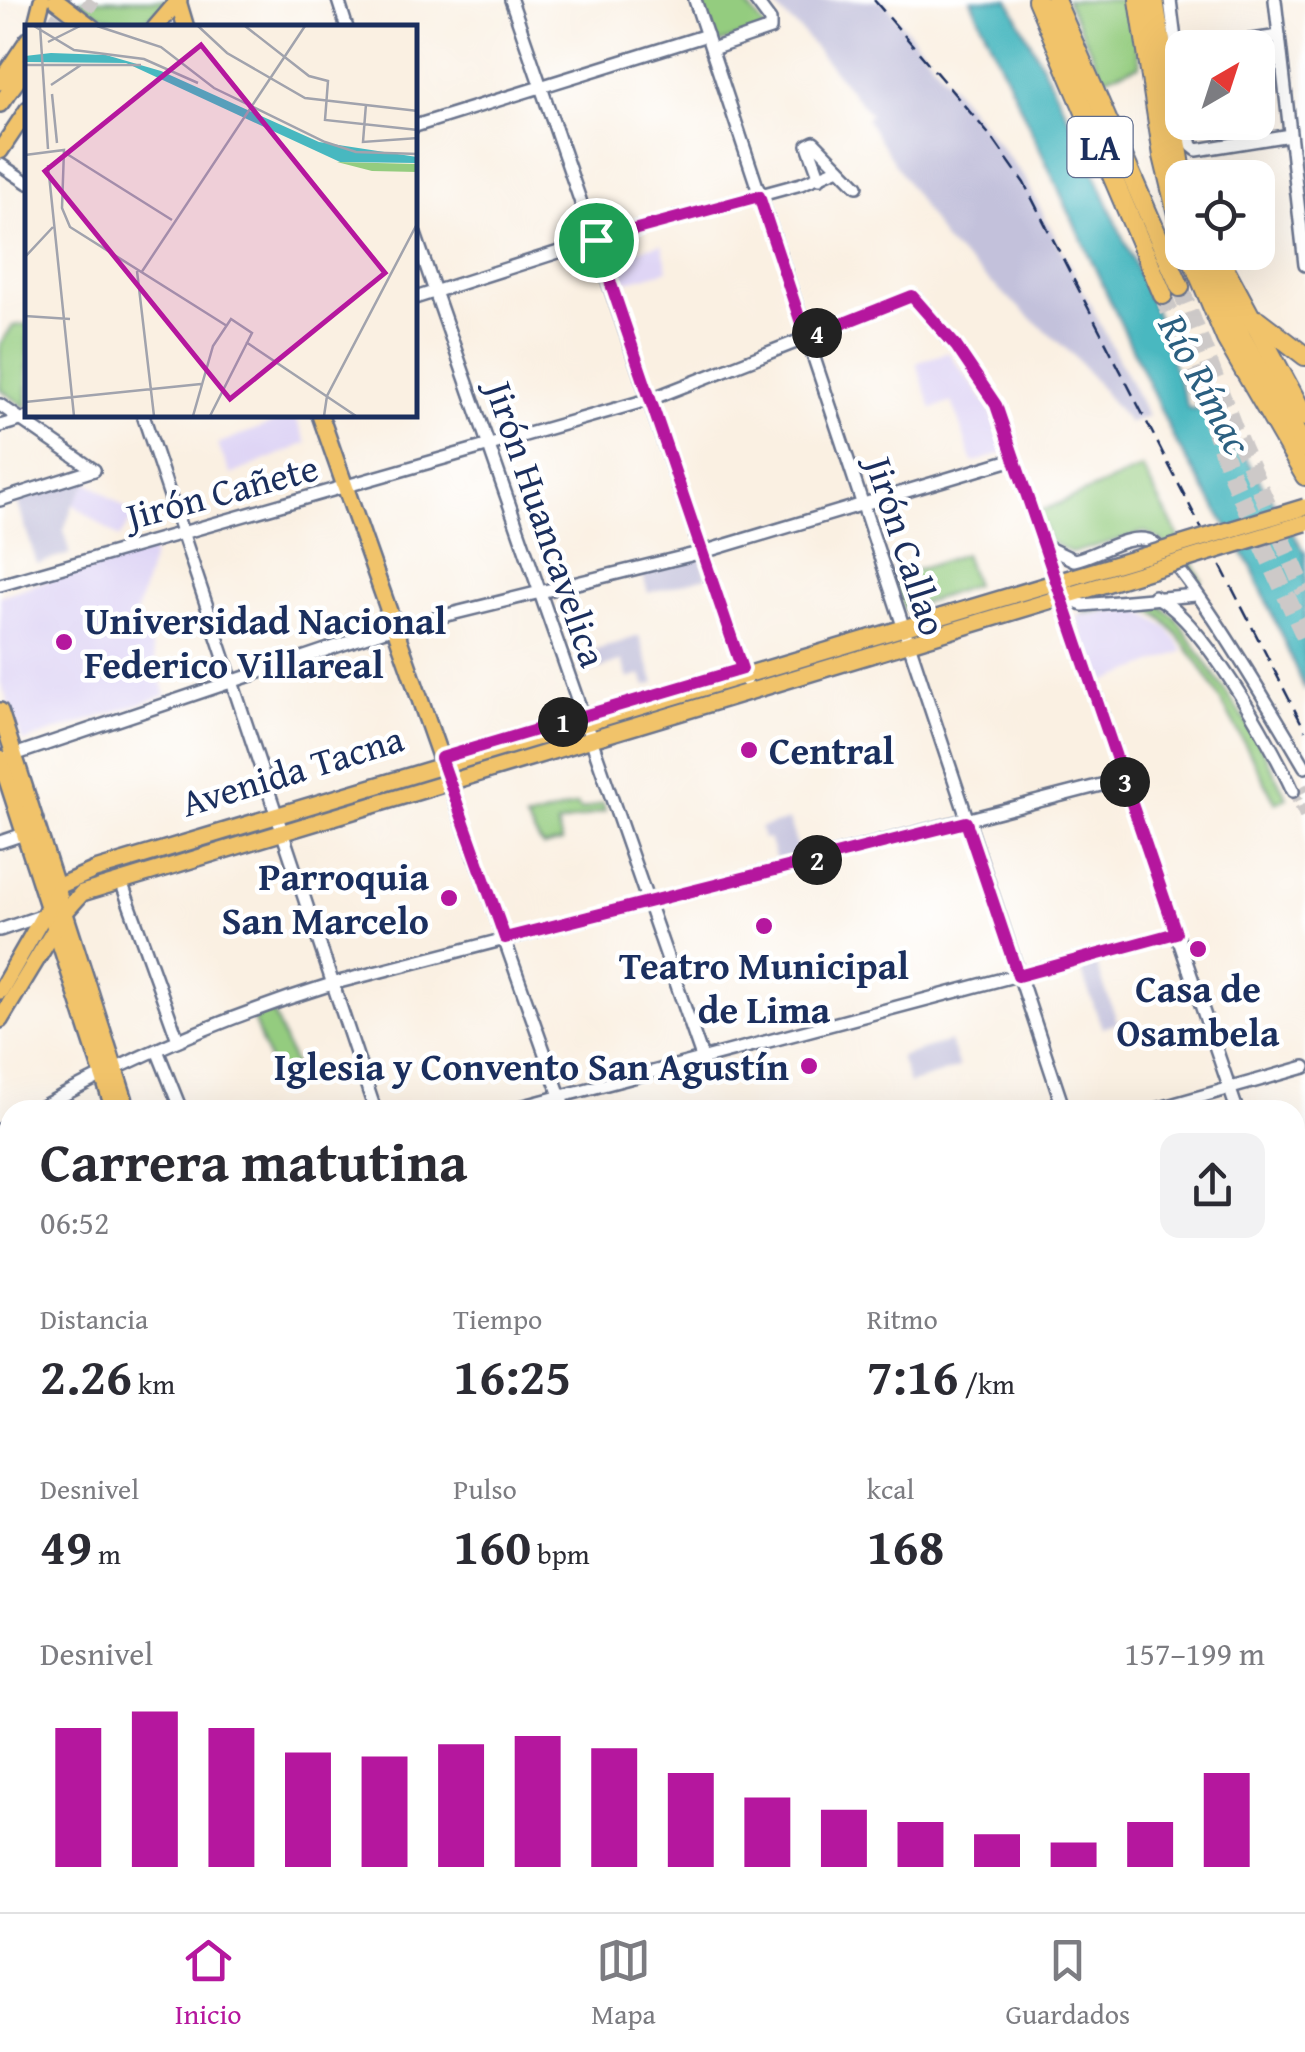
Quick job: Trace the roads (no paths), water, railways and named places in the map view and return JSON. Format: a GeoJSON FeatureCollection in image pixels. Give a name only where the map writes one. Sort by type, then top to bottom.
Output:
{"type":"FeatureCollection","features":[{"type":"Feature","properties":{"kind":"highway","name":"LA"},"geometry":{"type":"LineString","coordinates":[[1037,0],[1171,291],[1055,0]]}},
{"type":"Feature","properties":{"kind":"highway"},"geometry":{"type":"LineString","coordinates":[[1140,0],[1165,168]]}},
{"type":"Feature","properties":{"kind":"highway"},"geometry":{"type":"LineString","coordinates":[[1154,0],[1180,160]]}},
{"type":"Feature","properties":{"kind":"highway"},"geometry":{"type":"LineString","coordinates":[[1196,270],[1226,339],[1305,476]]}},
{"type":"Feature","properties":{"kind":"highway"},"geometry":{"type":"LineString","coordinates":[[1212,270],[1242,338],[1305,448]]}},
{"type":"Feature","properties":{"kind":"highway"},"geometry":{"type":"LineString","coordinates":[[1225,270],[1305,416]]}},
{"type":"Feature","properties":{"kind":"highway"},"geometry":{"type":"LineString","coordinates":[[1241,301],[1266,330],[1305,356]]}},
{"type":"Feature","properties":{"kind":"highway"},"geometry":{"type":"LineString","coordinates":[[1285,341],[1305,333]]}},
{"type":"Feature","properties":{"kind":"main road"},"geometry":{"type":"LineString","coordinates":[[35,25],[42,0]]}},
{"type":"Feature","properties":{"kind":"main road"},"geometry":{"type":"LineString","coordinates":[[56,0],[89,25]]}},
{"type":"Feature","properties":{"kind":"main road"},"geometry":{"type":"LineString","coordinates":[[157,25],[178,1]]}},
{"type":"Feature","properties":{"kind":"main road"},"geometry":{"type":"LineString","coordinates":[[178,1],[185,25]]}},
{"type":"Feature","properties":{"kind":"main road"},"geometry":{"type":"LineString","coordinates":[[0,82],[25,44]]}},
{"type":"Feature","properties":{"kind":"main road"},"geometry":{"type":"LineString","coordinates":[[0,92],[25,60]]}},
{"type":"Feature","properties":{"kind":"main road"},"geometry":{"type":"LineString","coordinates":[[0,104],[25,70]]}},
{"type":"Feature","properties":{"kind":"main road"},"geometry":{"type":"LineString","coordinates":[[0,138],[25,102]]}},
{"type":"Feature","properties":{"kind":"main road"},"geometry":{"type":"LineString","coordinates":[[0,151],[25,114]]}},
{"type":"Feature","properties":{"kind":"main road"},"geometry":{"type":"LineString","coordinates":[[0,165],[25,128]]}},
{"type":"Feature","properties":{"kind":"main road"},"geometry":{"type":"LineString","coordinates":[[321,418],[442,762]]}},
{"type":"Feature","properties":{"kind":"main road"},"geometry":{"type":"LineString","coordinates":[[1149,563],[1305,506]]}},
{"type":"Feature","properties":{"kind":"main road"},"geometry":{"type":"LineString","coordinates":[[1149,563],[1305,523]]}},
{"type":"Feature","properties":{"kind":"main road","name":"Avenida Tacna"},"geometry":{"type":"LineString","coordinates":[[53,901],[449,782],[593,744],[746,680],[1060,584],[1149,563]]}},
{"type":"Feature","properties":{"kind":"main road","name":"Avenida Tacna"},"geometry":{"type":"LineString","coordinates":[[53,901],[95,870],[277,812],[585,720],[746,680],[904,631]]}},
{"type":"Feature","properties":{"kind":"main road"},"geometry":{"type":"LineString","coordinates":[[0,711],[4,758],[32,832],[108,1070],[112,1100]]}},
{"type":"Feature","properties":{"kind":"main road"},"geometry":{"type":"LineString","coordinates":[[53,901],[55,930],[123,1100]]}},
{"type":"Feature","properties":{"kind":"main road"},"geometry":{"type":"LineString","coordinates":[[0,979],[53,901]]}},
{"type":"Feature","properties":{"kind":"main road"},"geometry":{"type":"LineString","coordinates":[[0,992],[53,901]]}},
{"type":"Feature","properties":{"kind":"main road"},"geometry":{"type":"LineString","coordinates":[[0,1020],[55,930]]}},
{"type":"Feature","properties":{"kind":"street"},"geometry":{"type":"LineString","coordinates":[[338,0],[346,25]]}},
{"type":"Feature","properties":{"kind":"street"},"geometry":{"type":"LineString","coordinates":[[511,0],[544,86],[746,680]]}},
{"type":"Feature","properties":{"kind":"street","name":"Jirón Callao"},"geometry":{"type":"LineString","coordinates":[[696,0],[1061,1100]]}},
{"type":"Feature","properties":{"kind":"street"},"geometry":{"type":"LineString","coordinates":[[712,50],[759,36],[772,25],[755,0]]}},
{"type":"Feature","properties":{"kind":"street"},"geometry":{"type":"LineString","coordinates":[[1170,0],[1174,30]]}},
{"type":"Feature","properties":{"kind":"street"},"geometry":{"type":"LineString","coordinates":[[1275,0],[1305,265]]}},
{"type":"Feature","properties":{"kind":"street"},"geometry":{"type":"LineString","coordinates":[[418,125],[707,35]]}},
{"type":"Feature","properties":{"kind":"street"},"geometry":{"type":"LineString","coordinates":[[1275,37],[1279,36]]}},
{"type":"Feature","properties":{"kind":"street"},"geometry":{"type":"LineString","coordinates":[[1275,137],[1290,134]]}},
{"type":"Feature","properties":{"kind":"street"},"geometry":{"type":"LineString","coordinates":[[1191,140],[1197,150],[1255,140]]}},
{"type":"Feature","properties":{"kind":"street"},"geometry":{"type":"LineString","coordinates":[[820,178],[808,144],[815,142],[856,186]]}},
{"type":"Feature","properties":{"kind":"street"},"geometry":{"type":"LineString","coordinates":[[0,165],[25,181]]}},
{"type":"Feature","properties":{"kind":"street"},"geometry":{"type":"LineString","coordinates":[[418,297],[596,240],[801,184],[839,168]]}},
{"type":"Feature","properties":{"kind":"street","name":"Jirón Huancavelica"},"geometry":{"type":"LineString","coordinates":[[418,243],[703,1060]]}},
{"type":"Feature","properties":{"kind":"street","name":"Jirón Cañete"},"geometry":{"type":"LineString","coordinates":[[0,585],[650,399],[912,296],[956,346],[996,405],[1014,459]]}},
{"type":"Feature","properties":{"kind":"street"},"geometry":{"type":"LineString","coordinates":[[0,405],[94,470],[0,500]]}},
{"type":"Feature","properties":{"kind":"street"},"geometry":{"type":"LineString","coordinates":[[0,426],[27,418]]}},
{"type":"Feature","properties":{"kind":"street"},"geometry":{"type":"LineString","coordinates":[[144,418],[372,1100]]}},
{"type":"Feature","properties":{"kind":"street"},"geometry":{"type":"LineString","coordinates":[[4,758],[396,628],[538,596],[702,552],[1014,459],[1234,1100]]}},
{"type":"Feature","properties":{"kind":"street"},"geometry":{"type":"LineString","coordinates":[[1044,546],[1074,560],[1128,541],[1147,540],[1160,549],[1196,595],[1305,767]]}},
{"type":"Feature","properties":{"kind":"street"},"geometry":{"type":"LineString","coordinates":[[1060,584],[1083,605],[1196,595]]}},
{"type":"Feature","properties":{"kind":"street"},"geometry":{"type":"LineString","coordinates":[[1154,596],[1181,614],[1224,674],[1275,754],[1293,791]]}},
{"type":"Feature","properties":{"kind":"street"},"geometry":{"type":"LineString","coordinates":[[1224,674],[1232,664],[1241,664]]}},
{"type":"Feature","properties":{"kind":"street"},"geometry":{"type":"LineString","coordinates":[[1275,754],[1291,758],[1296,753]]}},
{"type":"Feature","properties":{"kind":"street"},"geometry":{"type":"LineString","coordinates":[[442,762],[561,1100]]}},
{"type":"Feature","properties":{"kind":"street"},"geometry":{"type":"LineString","coordinates":[[54,1100],[108,1070],[178,1040],[259,1007],[335,983],[1124,779]]}},
{"type":"Feature","properties":{"kind":"street"},"geometry":{"type":"LineString","coordinates":[[0,842],[32,832]]}},
{"type":"Feature","properties":{"kind":"street"},"geometry":{"type":"LineString","coordinates":[[121,881],[178,1040]]}},
{"type":"Feature","properties":{"kind":"street","name":"Avenida Tacna"},"geometry":{"type":"LineString","coordinates":[[0,930],[53,901]]}},
{"type":"Feature","properties":{"kind":"street"},"geometry":{"type":"LineString","coordinates":[[545,1100],[1176,933]]}},
{"type":"Feature","properties":{"kind":"street"},"geometry":{"type":"LineString","coordinates":[[158,1050],[177,1100]]}},
{"type":"Feature","properties":{"kind":"street"},"geometry":{"type":"LineString","coordinates":[[1188,1100],[1305,1067]]}},
{"type":"Feature","properties":{"kind":"water"},"geometry":{"type":"Polygon","coordinates":[[[971,0],[1009,0],[1079,138],[1153,306],[1188,408],[1213,410],[1219,416],[1305,552],[1305,690],[1251,566],[1174,439],[971,0]]]}},
{"type":"Feature","properties":{"kind":"tunnel"},"geometry":{"type":"LineString","coordinates":[[53,25],[69,0]]}},
{"type":"Feature","properties":{"kind":"tunnel"},"geometry":{"type":"LineString","coordinates":[[76,25],[93,0]]}},
{"type":"Feature","properties":{"kind":"tunnel"},"geometry":{"type":"LineString","coordinates":[[1180,287],[1235,431],[1305,592]]}},
{"type":"Feature","properties":{"kind":"tunnel"},"geometry":{"type":"LineString","coordinates":[[1163,295],[1236,486],[1305,637]]}},
{"type":"Feature","properties":{"kind":"tunnel"},"geometry":{"type":"LineString","coordinates":[[1302,786],[1305,792]]}},
{"type":"Feature","properties":{"kind":"tunnel"},"geometry":{"type":"LineString","coordinates":[[1293,791],[1305,817]]}},
{"type":"Feature","properties":{"kind":"railway"},"geometry":{"type":"LineString","coordinates":[[874,0],[993,139],[1024,183],[1305,730]]}},
{"type":"Feature","properties":{"kind":"place","name":"Universidad Nacional Federico Villareal"},"geometry":{"type":"Point","coordinates":[64,642]}},
{"type":"Feature","properties":{"kind":"place","name":"Central"},"geometry":{"type":"Point","coordinates":[749,750]}},
{"type":"Feature","properties":{"kind":"place","name":"Parroquia San Marcelo"},"geometry":{"type":"Point","coordinates":[449,898]}},
{"type":"Feature","properties":{"kind":"place","name":"Teatro Municipal de Lima"},"geometry":{"type":"Point","coordinates":[764,926]}},
{"type":"Feature","properties":{"kind":"place","name":"Casa de Osambela"},"geometry":{"type":"Point","coordinates":[1198,949]}},
{"type":"Feature","properties":{"kind":"place","name":"Iglesia y Convento San Agustín"},"geometry":{"type":"Point","coordinates":[809,1066]}},
{"type":"Feature","properties":{"kind":"water label","name":"Río Rímac"},"geometry":{"type":"Point","coordinates":[1206,384]}}]}
